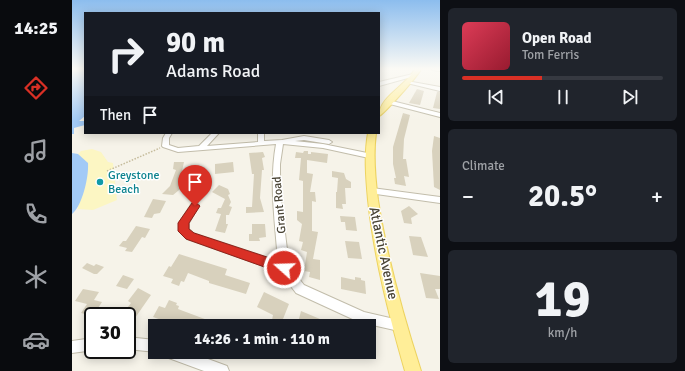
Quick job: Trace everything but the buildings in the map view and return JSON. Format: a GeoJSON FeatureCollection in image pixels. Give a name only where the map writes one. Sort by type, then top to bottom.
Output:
{"type":"FeatureCollection","features":[{"type":"Feature","properties":{"kind":"main road"},"geometry":{"type":"LineString","coordinates":[[380,111],[404,86]]}},
{"type":"Feature","properties":{"kind":"main road","name":"Atlantic Avenue"},"geometry":{"type":"LineString","coordinates":[[372,134],[369,154],[372,191],[381,245],[399,325],[413,371]]}},
{"type":"Feature","properties":{"kind":"street"},"geometry":{"type":"LineString","coordinates":[[428,86],[440,89]]}},
{"type":"Feature","properties":{"kind":"street"},"geometry":{"type":"LineString","coordinates":[[388,102],[440,115]]}},
{"type":"Feature","properties":{"kind":"street"},"geometry":{"type":"LineString","coordinates":[[169,134],[164,145],[178,150],[261,144],[315,136],[369,154]]}},
{"type":"Feature","properties":{"kind":"street"},"geometry":{"type":"LineString","coordinates":[[200,149],[215,134]]}},
{"type":"Feature","properties":{"kind":"street"},"geometry":{"type":"LineString","coordinates":[[261,134],[261,144]]}},
{"type":"Feature","properties":{"kind":"street"},"geometry":{"type":"LineString","coordinates":[[280,142],[322,146],[369,154]]}},
{"type":"Feature","properties":{"kind":"street","name":"Grant Road"},"geometry":{"type":"LineString","coordinates":[[280,142],[276,164],[276,192],[284,268]]}},
{"type":"Feature","properties":{"kind":"street"},"geometry":{"type":"LineString","coordinates":[[372,191],[440,200]]}},
{"type":"Feature","properties":{"kind":"street"},"geometry":{"type":"LineString","coordinates":[[195,206],[184,223],[184,231],[190,236],[284,268],[300,288],[363,318],[399,325]]}},
{"type":"Feature","properties":{"kind":"street"},"geometry":{"type":"LineString","coordinates":[[136,344],[148,345]]}},
{"type":"Feature","properties":{"kind":"street"},"geometry":{"type":"LineString","coordinates":[[72,347],[84,345]]}},
{"type":"Feature","properties":{"kind":"street"},"geometry":{"type":"LineString","coordinates":[[190,359],[222,371]]}},
{"type":"Feature","properties":{"kind":"path"},"geometry":{"type":"LineString","coordinates":[[107,171],[164,145]]}},
{"type":"Feature","properties":{"kind":"sand","name":"Greystone Beach"},"geometry":{"type":"Polygon","coordinates":[[[92,149],[101,152],[108,162],[113,163],[117,200],[93,210],[78,209],[82,158],[78,154],[81,151],[92,149]]]}},
{"type":"Feature","properties":{"kind":"water"},"geometry":{"type":"Polygon","coordinates":[[[72,86],[84,86],[84,117],[79,121],[84,121],[84,125],[74,128],[74,134],[72,134],[72,86]]]}},
{"type":"Feature","properties":{"kind":"water"},"geometry":{"type":"Polygon","coordinates":[[[72,153],[78,154],[88,163],[88,169],[82,198],[76,210],[72,214],[72,153]]]}},
{"type":"Feature","properties":{"kind":"place","name":"Greystone Beach"},"geometry":{"type":"Point","coordinates":[100,182]}},
{"type":"Feature","properties":{"kind":"route"},"geometry":{"type":"LineString","coordinates":[[195,206],[184,223],[184,231],[190,236],[284,268]]}}]}
